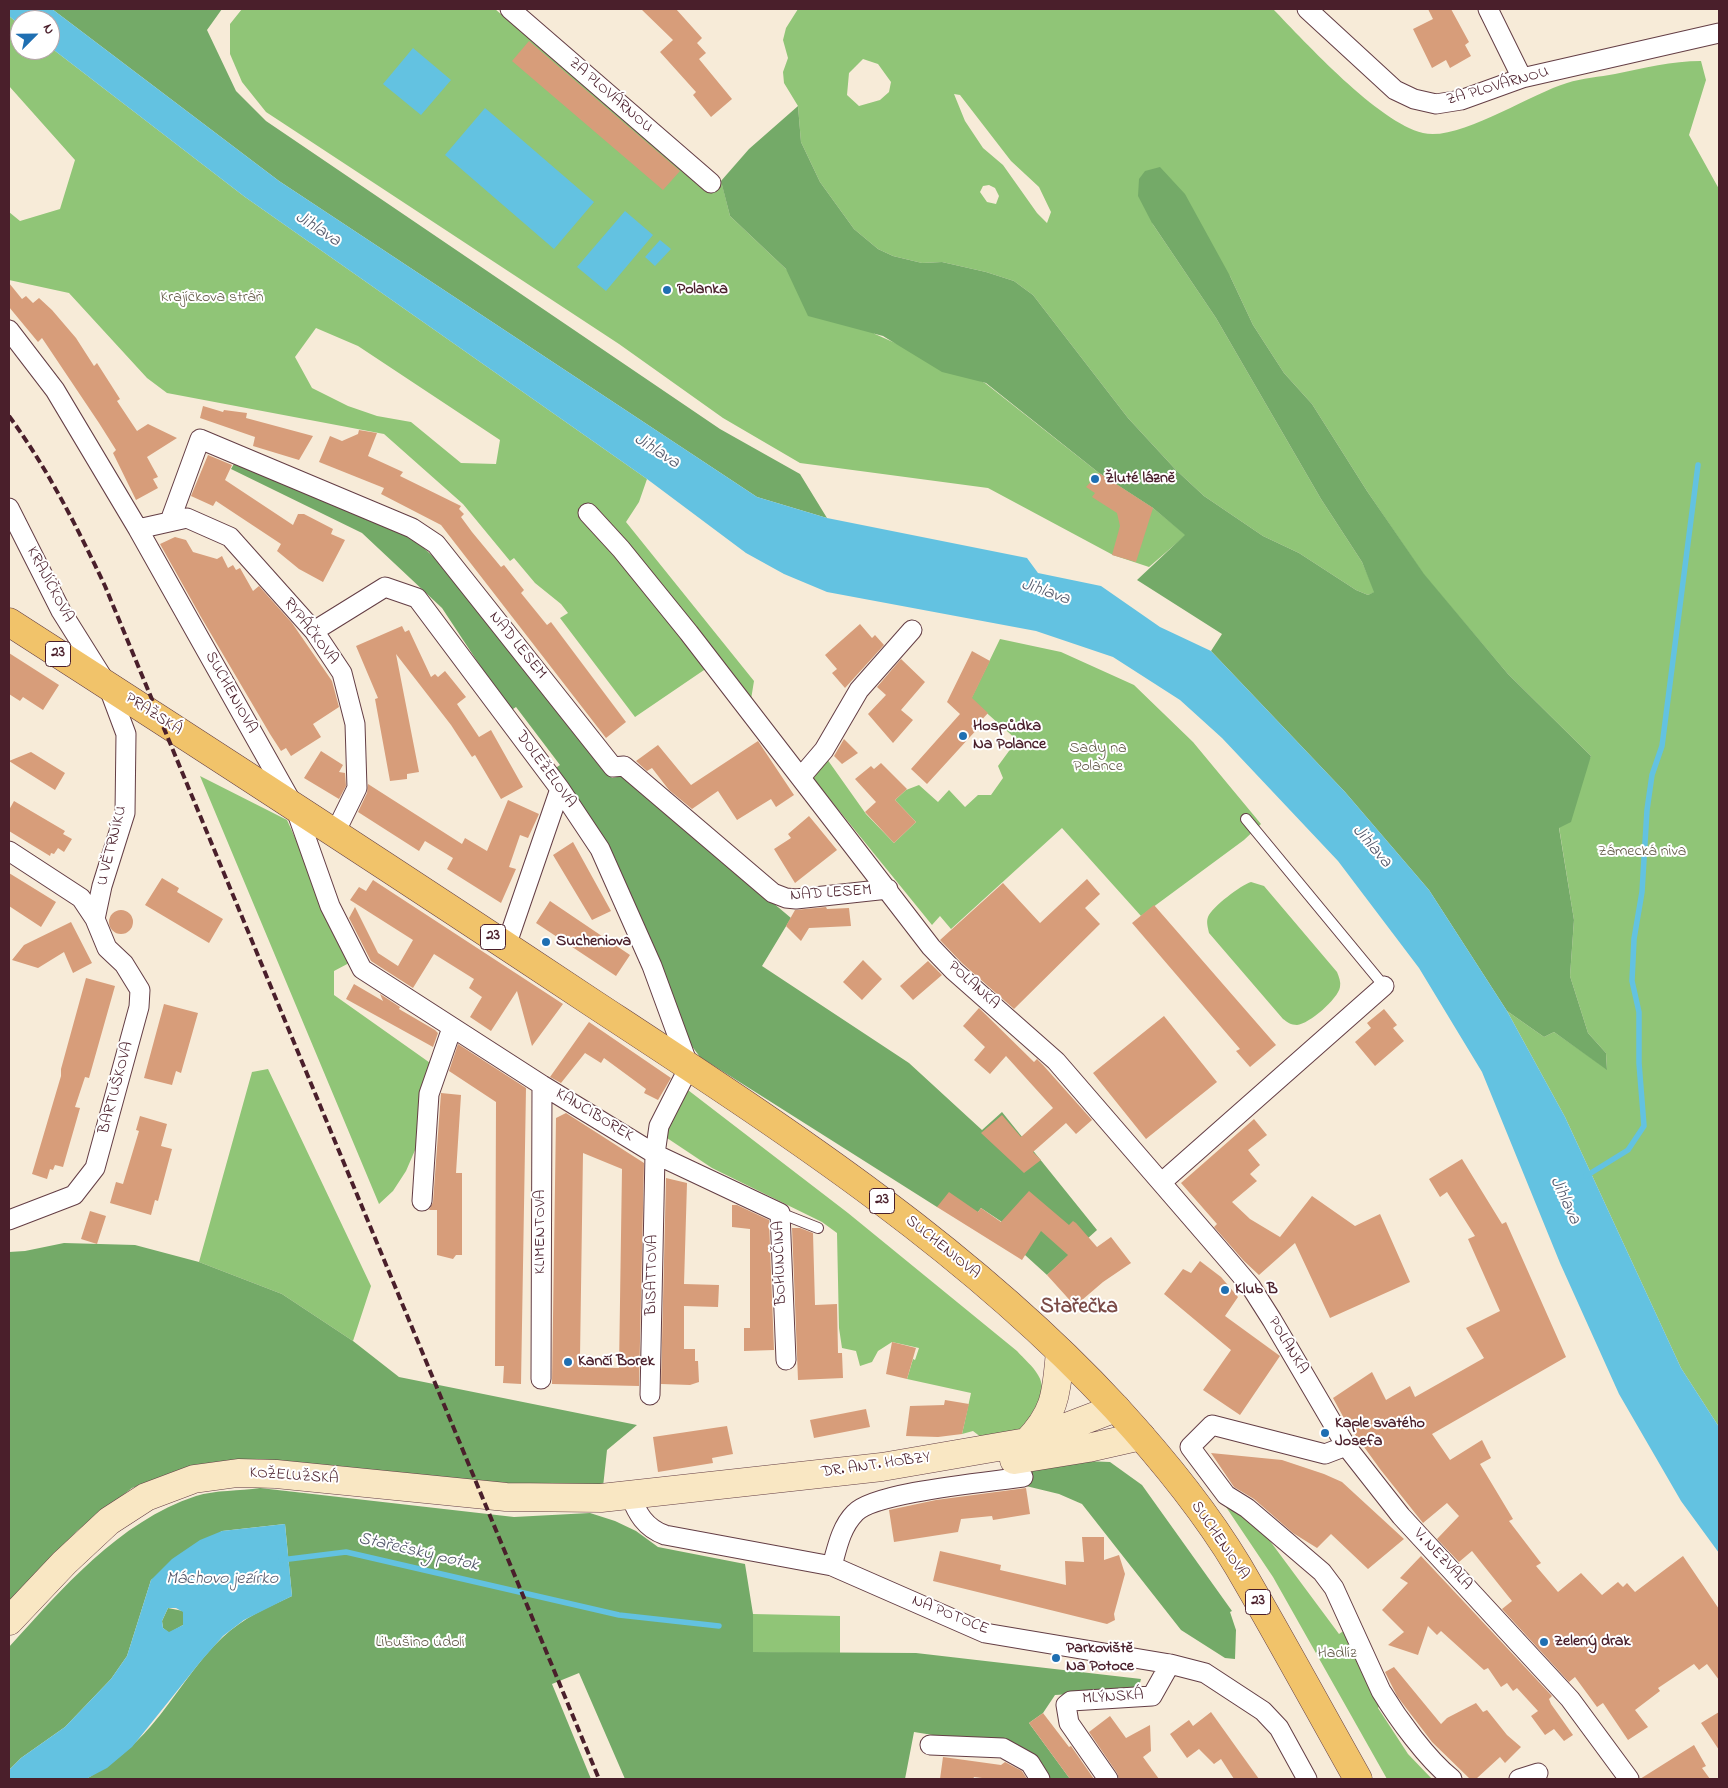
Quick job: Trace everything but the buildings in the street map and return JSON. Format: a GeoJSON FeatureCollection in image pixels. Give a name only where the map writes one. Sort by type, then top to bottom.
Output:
{"type":"FeatureCollection","features":[{"type":"Feature","properties":{"kind":"main road","name":"PRAŽSKÁ"},"geometry":{"type":"LineString","coordinates":[[9,622],[296,810]]}},
{"type":"Feature","properties":{"kind":"main road","name":"SUCHENIOVA"},"geometry":{"type":"LineString","coordinates":[[296,810],[802,1142],[915,1225],[998,1294],[1116,1408],[1178,1482],[1235,1562],[1358,1779]]}},
{"type":"Feature","properties":{"kind":"main road"},"geometry":{"type":"LineString","coordinates":[[1027,1442],[1040,1429],[1055,1400],[1060,1352]]}},
{"type":"Feature","properties":{"kind":"main road","name":"DR. ANT. HOBZY"},"geometry":{"type":"LineString","coordinates":[[630,1495],[882,1467],[1027,1442],[1116,1408]]}},
{"type":"Feature","properties":{"kind":"main road"},"geometry":{"type":"LineString","coordinates":[[882,1467],[925,1473],[1088,1448],[1141,1436]]}},
{"type":"Feature","properties":{"kind":"main road","name":"KOŽELUŽSKÁ"},"geometry":{"type":"LineString","coordinates":[[9,1621],[76,1551],[109,1521],[146,1496],[194,1479],[238,1473],[304,1475],[415,1489],[543,1499],[601,1498],[630,1495]]}},
{"type":"Feature","properties":{"kind":"street","name":"ZA PLOVÁRNOU"},"geometry":{"type":"LineString","coordinates":[[510,9],[710,183]]}},
{"type":"Feature","properties":{"kind":"street","name":"ZA PLOVÁRNOU"},"geometry":{"type":"LineString","coordinates":[[1307,9],[1388,84],[1414,99],[1436,104],[1461,100],[1522,78],[1719,33]]}},
{"type":"Feature","properties":{"kind":"street"},"geometry":{"type":"LineString","coordinates":[[1488,9],[1522,78]]}},
{"type":"Feature","properties":{"kind":"street","name":"SUCHENIOVA"},"geometry":{"type":"LineString","coordinates":[[9,330],[55,390],[138,529],[296,810]]}},
{"type":"Feature","properties":{"kind":"street","name":"NAD LESEM"},"geometry":{"type":"LineString","coordinates":[[170,522],[200,439],[412,528],[436,544],[613,767],[624,766],[773,893],[786,898],[796,899],[888,889]]}},
{"type":"Feature","properties":{"kind":"street","name":"KRAJÍČKOVA"},"geometry":{"type":"LineString","coordinates":[[9,508],[61,611],[108,686]]}},
{"type":"Feature","properties":{"kind":"street","name":"POLANKA"},"geometry":{"type":"LineString","coordinates":[[588,514],[621,549],[690,633],[931,947],[954,971],[1056,1061],[1162,1182],[1250,1287],[1346,1446]]}},
{"type":"Feature","properties":{"kind":"street","name":"RYPÁČKOVA"},"geometry":{"type":"LineString","coordinates":[[138,529],[188,518],[230,537],[314,630],[342,673],[356,724],[357,788],[334,835]]}},
{"type":"Feature","properties":{"kind":"street","name":"DOLEŽELOVA"},"geometry":{"type":"LineString","coordinates":[[314,630],[384,587],[417,598],[560,789],[600,849],[652,966],[689,1067]]}},
{"type":"Feature","properties":{"kind":"street"},"geometry":{"type":"LineString","coordinates":[[801,777],[824,750],[859,690],[912,630]]}},
{"type":"Feature","properties":{"kind":"street","name":"U VĚTRNÍKU"},"geometry":{"type":"LineString","coordinates":[[95,919],[102,886],[125,813],[126,734],[108,686]]}},
{"type":"Feature","properties":{"kind":"street"},"geometry":{"type":"LineString","coordinates":[[506,946],[560,789]]}},
{"type":"Feature","properties":{"kind":"street","name":"KANCIBOREK"},"geometry":{"type":"LineString","coordinates":[[296,810],[330,906],[362,969],[452,1028],[655,1154],[659,1126],[689,1067]]}},
{"type":"Feature","properties":{"kind":"street"},"geometry":{"type":"LineString","coordinates":[[9,851],[81,898],[95,919]]}},
{"type":"Feature","properties":{"kind":"street","name":"BARTUŠKOVA"},"geometry":{"type":"LineString","coordinates":[[9,1220],[74,1195],[96,1168],[139,1007],[140,990],[124,964],[107,948],[95,919]]}},
{"type":"Feature","properties":{"kind":"street"},"geometry":{"type":"LineString","coordinates":[[1162,1182],[1384,986]]}},
{"type":"Feature","properties":{"kind":"street"},"geometry":{"type":"LineString","coordinates":[[422,1200],[430,1094],[452,1028]]}},
{"type":"Feature","properties":{"kind":"street"},"geometry":{"type":"LineString","coordinates":[[638,1143],[689,1067]]}},
{"type":"Feature","properties":{"kind":"street","name":"KLIMENTOVA"},"geometry":{"type":"LineString","coordinates":[[541,1379],[542,1085]]}},
{"type":"Feature","properties":{"kind":"street","name":"BOHUNČINA"},"geometry":{"type":"LineString","coordinates":[[655,1154],[780,1213],[786,1360]]}},
{"type":"Feature","properties":{"kind":"street","name":"BISATTOVA"},"geometry":{"type":"LineString","coordinates":[[650,1395],[655,1154]]}},
{"type":"Feature","properties":{"kind":"street"},"geometry":{"type":"LineString","coordinates":[[1346,1446],[1325,1454],[1212,1425],[1190,1446],[1226,1495],[1254,1514],[1322,1572],[1334,1588],[1381,1691],[1390,1706],[1411,1734],[1452,1779]]}},
{"type":"Feature","properties":{"kind":"street","name":"V. NEZVALA"},"geometry":{"type":"LineString","coordinates":[[1346,1446],[1401,1516],[1570,1699],[1629,1779]]}},
{"type":"Feature","properties":{"kind":"street","name":"DR. ANT. HOBZY"},"geometry":{"type":"LineString","coordinates":[[832,1566],[839,1539],[855,1512],[884,1497],[1023,1477]]}},
{"type":"Feature","properties":{"kind":"street","name":"NA POTOCE"},"geometry":{"type":"LineString","coordinates":[[630,1495],[642,1519],[655,1532],[832,1566],[985,1632],[1170,1664],[1205,1673],[1263,1710],[1279,1728],[1307,1779]]}},
{"type":"Feature","properties":{"kind":"street","name":"MLÝNSKÁ"},"geometry":{"type":"LineString","coordinates":[[1108,1779],[1069,1724],[1066,1705],[1071,1701],[1146,1698],[1152,1696],[1170,1664]]}},
{"type":"Feature","properties":{"kind":"street"},"geometry":{"type":"LineString","coordinates":[[930,1744],[1003,1748],[1030,1763],[1040,1779]]}},
{"type":"Feature","properties":{"kind":"street"},"geometry":{"type":"LineString","coordinates":[[1518,1779],[1538,1773]]}},
{"type":"Feature","properties":{"kind":"lane"},"geometry":{"type":"LineString","coordinates":[[1246,819],[1384,986]]}},
{"type":"Feature","properties":{"kind":"lane"},"geometry":{"type":"LineString","coordinates":[[780,1213],[818,1228]]}},
{"type":"Feature","properties":{"kind":"green space"},"geometry":{"type":"Polygon","coordinates":[[[52,9],[222,9],[207,30],[236,91],[266,121],[720,429],[800,474],[827,518],[757,497],[279,181],[60,15],[60,10],[52,9]]]}},
{"type":"Feature","properties":{"kind":"green space","name":"Polanka"},"geometry":{"type":"Polygon","coordinates":[[[242,9],[495,9],[704,189],[716,177],[721,180],[730,216],[786,269],[875,334],[985,383],[1099,473],[1153,508],[1186,535],[1149,567],[1113,555],[988,488],[800,463],[723,418],[619,344],[266,112],[242,82],[230,54],[230,24],[242,9]]]}},
{"type":"Feature","properties":{"kind":"green space","name":"Zámecká niva"},"geometry":{"type":"Polygon","coordinates":[[[798,9],[1273,9],[1344,80],[1385,114],[1405,126],[1423,133],[1438,134],[1455,131],[1474,124],[1573,81],[1647,67],[1701,61],[1706,80],[1689,135],[1719,189],[1719,1427],[1681,1368],[1565,1117],[1507,1011],[1544,1037],[1554,1032],[1607,1069],[1606,1053],[1588,1033],[1570,976],[1574,920],[1559,827],[1591,756],[1508,674],[1424,575],[1367,491],[1312,404],[1284,373],[1253,325],[1230,276],[1152,223],[1216,318],[1321,499],[1362,562],[1375,592],[1368,595],[1356,590],[1299,553],[1263,536],[1204,496],[1176,470],[1128,418],[1033,295],[1014,281],[986,272],[942,262],[922,263],[893,256],[878,249],[854,229],[820,182],[801,142],[798,106],[784,83],[783,72],[788,58],[783,40],[786,28],[798,9]],[[863,59],[849,73],[847,95],[859,106],[880,100],[889,92],[891,82],[878,64],[863,59]],[[954,94],[965,121],[983,148],[1003,165],[1037,213],[1047,223],[1051,212],[1039,187],[1011,161],[960,95],[954,94]],[[989,185],[983,186],[980,192],[987,202],[996,204],[999,196],[995,188],[989,185]]]}},
{"type":"Feature","properties":{"kind":"green space","name":"Krajíčkova stráň"},"geometry":{"type":"Polygon","coordinates":[[[9,16],[10,60],[60,60],[60,55],[245,197],[647,479],[639,502],[626,522],[754,681],[747,724],[707,668],[635,717],[560,618],[568,613],[561,604],[535,583],[514,558],[510,561],[463,504],[384,434],[167,393],[147,378],[69,293],[9,280],[9,212],[20,221],[60,209],[75,160],[9,86],[9,16]],[[316,328],[295,357],[312,388],[348,406],[377,416],[411,422],[461,463],[496,464],[500,440],[358,346],[316,328]]]}},
{"type":"Feature","properties":{"kind":"green space"},"geometry":{"type":"Polygon","coordinates":[[[798,106],[801,142],[820,182],[854,229],[878,249],[893,256],[922,263],[942,262],[986,272],[1014,281],[1033,295],[1128,418],[1176,470],[1204,496],[1263,536],[1299,553],[1356,590],[1368,595],[1374,592],[1362,562],[1321,499],[1216,318],[1152,223],[1138,196],[1139,179],[1145,171],[1160,167],[1185,194],[1230,276],[1253,325],[1284,373],[1312,404],[1367,491],[1424,574],[1508,674],[1591,756],[1571,822],[1559,828],[1574,920],[1570,976],[1588,1033],[1606,1053],[1607,1070],[1554,1032],[1544,1037],[1507,1011],[1429,890],[1345,792],[1211,651],[1222,634],[1137,580],[1185,535],[1153,508],[1099,473],[986,383],[942,372],[883,336],[808,316],[786,269],[730,216],[721,181],[749,149],[798,106]]]}},
{"type":"Feature","properties":{"kind":"green space"},"geometry":{"type":"Polygon","coordinates":[[[235,462],[410,535],[440,563],[612,778],[622,776],[791,918],[762,966],[909,1063],[982,1130],[1002,1112],[1097,1230],[1047,1275],[1025,1255],[1005,1224],[981,1208],[978,1212],[937,1207],[700,1057],[688,1041],[615,858],[554,769],[560,765],[516,707],[510,711],[442,608],[362,533],[231,469],[235,462]]]}},
{"type":"Feature","properties":{"kind":"green space","name":"Sady na Polance"},"geometry":{"type":"Polygon","coordinates":[[[1000,639],[1061,652],[1134,685],[1193,742],[1261,824],[1244,840],[1141,916],[1062,828],[951,929],[940,916],[932,925],[811,776],[827,759],[866,814],[894,843],[916,822],[895,800],[906,790],[919,785],[938,802],[949,790],[965,807],[978,795],[991,795],[1003,778],[998,766],[1017,740],[971,699],[1000,639]]]}},
{"type":"Feature","properties":{"kind":"green space"},"geometry":{"type":"Polygon","coordinates":[[[200,776],[287,820],[351,962],[334,971],[334,995],[433,1065],[434,1106],[406,1171],[393,1191],[379,1204],[200,776]]]}},
{"type":"Feature","properties":{"kind":"green space"},"geometry":{"type":"Polygon","coordinates":[[[1251,882],[1264,886],[1337,972],[1340,987],[1334,998],[1315,1016],[1302,1024],[1293,1024],[1283,1019],[1209,933],[1207,921],[1215,908],[1227,897],[1251,882]]]}},
{"type":"Feature","properties":{"kind":"green space"},"geometry":{"type":"Polygon","coordinates":[[[268,1069],[371,1286],[353,1341],[282,1294],[199,1262],[252,1072],[268,1069]]]}},
{"type":"Feature","properties":{"kind":"green space"},"geometry":{"type":"Polygon","coordinates":[[[684,1087],[848,1213],[1017,1351],[1038,1375],[1042,1390],[1038,1405],[1022,1432],[986,1441],[973,1431],[962,1434],[971,1393],[907,1379],[913,1359],[915,1360],[919,1348],[892,1342],[878,1351],[872,1362],[860,1366],[856,1351],[842,1348],[839,1328],[837,1233],[822,1222],[712,1168],[655,1130],[684,1087]]]}},
{"type":"Feature","properties":{"kind":"green space"},"geometry":{"type":"Polygon","coordinates":[[[64,1243],[135,1245],[199,1262],[282,1294],[353,1341],[399,1377],[637,1425],[607,1450],[603,1487],[515,1488],[260,1459],[189,1467],[132,1488],[77,1531],[9,1602],[9,1252],[25,1251],[64,1243]]]}},
{"type":"Feature","properties":{"kind":"green space"},"geometry":{"type":"Polygon","coordinates":[[[1085,1461],[1110,1462],[1142,1485],[1232,1611],[1230,1612],[1236,1630],[1235,1659],[1225,1658],[1181,1630],[1082,1504],[1059,1494],[1026,1486],[1013,1473],[1085,1461]]]}},
{"type":"Feature","properties":{"kind":"green space","name":"Libušino údolí"},"geometry":{"type":"Polygon","coordinates":[[[260,1488],[514,1517],[590,1513],[615,1521],[636,1531],[658,1547],[745,1564],[753,1614],[753,1652],[916,1653],[1141,1679],[1138,1690],[1055,1695],[1043,1713],[1029,1723],[1070,1779],[1045,1779],[1008,1747],[914,1732],[905,1779],[625,1779],[579,1673],[552,1684],[591,1779],[86,1779],[129,1749],[144,1734],[203,1658],[223,1637],[247,1619],[292,1596],[285,1524],[222,1531],[151,1580],[127,1656],[111,1679],[65,1727],[21,1758],[9,1770],[9,1647],[93,1560],[141,1522],[168,1508],[203,1494],[260,1488]]]}},
{"type":"Feature","properties":{"kind":"green space","name":"Hadlíz"},"geometry":{"type":"Polygon","coordinates":[[[1220,1498],[1268,1532],[1267,1537],[1339,1634],[1345,1630],[1381,1704],[1378,1708],[1408,1754],[1432,1779],[1387,1779],[1273,1577],[1220,1498]]]}},
{"type":"Feature","properties":{"kind":"green space"},"geometry":{"type":"Polygon","coordinates":[[[168,1608],[183,1611],[183,1625],[169,1633],[163,1628],[162,1621],[168,1608]]]}},
{"type":"Feature","properties":{"kind":"green space"},"geometry":{"type":"Polygon","coordinates":[[[753,1614],[840,1616],[840,1654],[752,1652],[753,1614]]]}},
{"type":"Feature","properties":{"kind":"water"},"geometry":{"type":"Polygon","coordinates":[[[9,9],[53,10],[10,10],[9,16],[9,9]]]}},
{"type":"Feature","properties":{"kind":"water","name":"Jihlava"},"geometry":{"type":"Polygon","coordinates":[[[60,15],[279,181],[757,497],[827,518],[1027,558],[1038,573],[1101,586],[1160,627],[1211,651],[1345,792],[1429,890],[1507,1011],[1565,1117],[1681,1368],[1719,1427],[1719,1553],[1681,1501],[1619,1394],[1560,1263],[1482,1072],[1419,968],[1338,861],[1222,738],[1180,700],[1113,657],[1036,631],[827,592],[784,574],[746,553],[647,479],[245,197],[60,55],[60,15]]]}},
{"type":"Feature","properties":{"kind":"water"},"geometry":{"type":"Polygon","coordinates":[[[413,48],[451,80],[421,115],[383,84],[413,48]]]}},
{"type":"Feature","properties":{"kind":"water"},"geometry":{"type":"Polygon","coordinates":[[[485,108],[594,202],[554,249],[445,155],[485,108]]]}},
{"type":"Feature","properties":{"kind":"water"},"geometry":{"type":"Polygon","coordinates":[[[625,211],[653,235],[606,291],[577,267],[625,211]]]}},
{"type":"Feature","properties":{"kind":"water"},"geometry":{"type":"Polygon","coordinates":[[[660,240],[671,249],[655,266],[645,257],[660,240]]]}},
{"type":"Feature","properties":{"kind":"water","name":"Máchovo jezírko"},"geometry":{"type":"Polygon","coordinates":[[[285,1524],[292,1596],[244,1620],[223,1636],[132,1747],[107,1768],[86,1779],[9,1779],[9,1770],[21,1758],[65,1727],[111,1679],[127,1656],[151,1580],[172,1559],[200,1540],[222,1531],[285,1524]],[[168,1608],[162,1621],[163,1628],[169,1632],[183,1625],[183,1612],[176,1608],[168,1608]]]}},
{"type":"Feature","properties":{"kind":"waterway"},"geometry":{"type":"LineString","coordinates":[[1586,1176],[1628,1150],[1644,1126],[1639,1063],[1639,1012],[1632,981],[1634,939],[1642,892],[1647,810],[1652,775],[1662,746],[1698,465]]}},
{"type":"Feature","properties":{"kind":"waterway","name":"Stařečský potok"},"geometry":{"type":"LineString","coordinates":[[281,1560],[346,1552],[619,1615],[719,1626]]}},
{"type":"Feature","properties":{"kind":"railway"},"geometry":{"type":"LineString","coordinates":[[9,416],[37,457],[61,499],[105,586],[599,1779]]}},
{"type":"Feature","properties":{"kind":"place","name":"Polanka"},"geometry":{"type":"Point","coordinates":[667,290]}},
{"type":"Feature","properties":{"kind":"place","name":"Žluté lázně"},"geometry":{"type":"Point","coordinates":[1095,479]}},
{"type":"Feature","properties":{"kind":"place","name":"Hospůdka Na Polance"},"geometry":{"type":"Point","coordinates":[963,736]}},
{"type":"Feature","properties":{"kind":"place","name":"Sucheniova"},"geometry":{"type":"Point","coordinates":[546,942]}},
{"type":"Feature","properties":{"kind":"place","name":"Klub B"},"geometry":{"type":"Point","coordinates":[1225,1290]}},
{"type":"Feature","properties":{"kind":"place","name":"Kančí Borek"},"geometry":{"type":"Point","coordinates":[568,1362]}},
{"type":"Feature","properties":{"kind":"place","name":"Kaple svatého Josefa"},"geometry":{"type":"Point","coordinates":[1325,1433]}},
{"type":"Feature","properties":{"kind":"place","name":"Zelený drak"},"geometry":{"type":"Point","coordinates":[1544,1642]}},
{"type":"Feature","properties":{"kind":"place","name":"Parkoviště Na Potoce"},"geometry":{"type":"Point","coordinates":[1056,1658]}},
{"type":"Feature","properties":{"kind":"district","name":"Stařečka"},"geometry":{"type":"Point","coordinates":[1079,1309]}}]}
